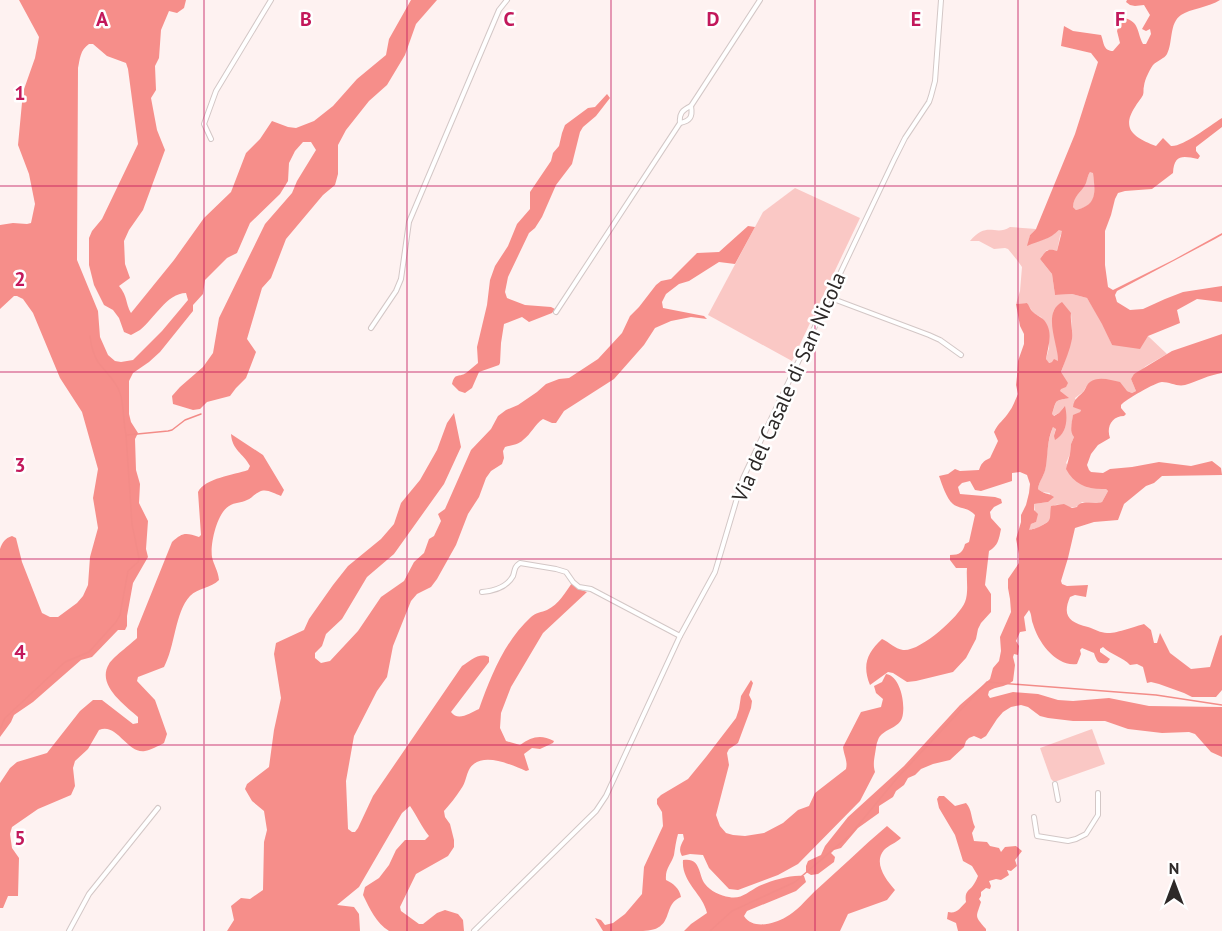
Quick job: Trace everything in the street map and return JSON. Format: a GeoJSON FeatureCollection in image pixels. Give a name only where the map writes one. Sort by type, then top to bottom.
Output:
{"type":"FeatureCollection","features":[{"type":"Feature","properties":{"kind":"street"},"geometry":{"type":"LineString","coordinates":[[211,139],[204,124],[216,91],[271,0]]}},
{"type":"Feature","properties":{"kind":"street"},"geometry":{"type":"LineString","coordinates":[[371,328],[396,291],[401,279],[409,222],[499,10],[507,0]]}},
{"type":"Feature","properties":{"kind":"street"},"geometry":{"type":"LineString","coordinates":[[556,312],[680,123],[681,113],[691,106],[760,0]]}},
{"type":"Feature","properties":{"kind":"street","name":"Via del Casale di San Nicola"},"geometry":{"type":"LineString","coordinates":[[474,931],[596,811],[606,796],[680,636],[715,572],[743,478],[899,148],[931,96],[935,81],[941,0]]}},
{"type":"Feature","properties":{"kind":"street"},"geometry":{"type":"LineString","coordinates":[[680,123],[690,119],[691,106]]}},
{"type":"Feature","properties":{"kind":"street"},"geometry":{"type":"LineString","coordinates":[[828,297],[929,335],[962,355]]}},
{"type":"Feature","properties":{"kind":"street"},"geometry":{"type":"LineString","coordinates":[[482,592],[492,591],[507,584],[516,566],[520,563],[556,569],[566,572],[579,587],[591,589],[680,636]]}},
{"type":"Feature","properties":{"kind":"street"},"geometry":{"type":"LineString","coordinates":[[1055,784],[1058,800]]}},
{"type":"Feature","properties":{"kind":"street"},"geometry":{"type":"LineString","coordinates":[[1034,817],[1037,836],[1068,841],[1076,839],[1086,834],[1098,815],[1098,793]]}},
{"type":"Feature","properties":{"kind":"street"},"geometry":{"type":"LineString","coordinates":[[69,931],[89,894],[158,808]]}},
{"type":"Feature","properties":{"kind":"shaded area"},"geometry":{"type":"Polygon","coordinates":[[[19,0],[186,0],[184,8],[177,13],[169,11],[161,30],[159,58],[155,66],[156,90],[151,98],[157,130],[165,150],[143,210],[124,241],[125,264],[130,278],[119,286],[131,313],[174,260],[204,218],[231,192],[246,153],[260,139],[272,121],[296,128],[314,121],[333,106],[357,79],[386,55],[389,39],[411,0],[437,0],[416,24],[405,55],[387,85],[369,101],[346,130],[338,145],[338,174],[335,185],[323,195],[286,239],[271,278],[262,288],[247,339],[256,352],[246,378],[230,396],[207,402],[200,409],[193,410],[173,404],[172,396],[203,367],[213,353],[219,318],[265,224],[292,193],[316,150],[311,142],[303,142],[295,151],[289,163],[288,181],[280,194],[250,223],[237,253],[227,258],[205,280],[203,294],[193,305],[193,311],[160,352],[133,373],[129,381],[129,414],[138,433],[135,439],[136,470],[140,484],[139,503],[148,521],[146,549],[148,557],[133,583],[127,626],[125,630],[118,630],[92,657],[81,660],[33,702],[14,715],[0,737],[0,549],[6,539],[12,536],[16,538],[22,562],[42,613],[50,617],[58,617],[77,603],[88,585],[90,557],[98,528],[93,498],[98,469],[82,412],[60,378],[33,313],[23,299],[14,296],[0,309],[0,225],[31,223],[35,204],[29,174],[18,145],[23,92],[35,58],[39,37],[19,0]],[[89,44],[84,49],[78,68],[77,260],[98,311],[100,337],[108,355],[115,361],[121,362],[133,360],[188,300],[186,293],[173,297],[140,330],[131,335],[124,332],[113,310],[104,305],[94,285],[89,265],[89,238],[102,219],[138,144],[126,63],[107,56],[93,44],[89,44]]]}},
{"type":"Feature","properties":{"kind":"shaded area"},"geometry":{"type":"Polygon","coordinates":[[[1127,0],[1220,0],[1185,13],[1177,19],[1167,54],[1150,70],[1145,81],[1143,95],[1129,122],[1132,132],[1142,140],[1156,146],[1163,138],[1171,146],[1182,143],[1222,118],[1222,127],[1196,147],[1200,156],[1198,159],[1184,157],[1177,159],[1173,173],[1152,189],[1118,193],[1105,231],[1105,265],[1108,287],[1113,290],[1222,233],[1215,239],[1117,291],[1115,295],[1117,302],[1130,310],[1143,309],[1183,292],[1222,286],[1222,302],[1197,299],[1177,310],[1180,323],[1148,336],[1140,349],[1112,345],[1087,298],[1072,294],[1055,295],[1052,274],[1040,259],[1047,251],[1057,251],[1062,231],[1059,230],[1048,238],[1027,246],[1075,134],[1098,62],[1091,53],[1061,46],[1064,26],[1073,31],[1101,35],[1106,48],[1113,51],[1120,43],[1117,31],[1121,17],[1134,24],[1143,44],[1146,44],[1151,34],[1150,29],[1146,31],[1142,29],[1150,15],[1144,5],[1135,6],[1126,2],[1127,0]],[[1090,172],[1074,200],[1073,207],[1076,210],[1092,201],[1093,173],[1090,172]]]}},
{"type":"Feature","properties":{"kind":"shaded area"},"geometry":{"type":"Polygon","coordinates":[[[607,94],[610,98],[580,132],[572,164],[556,185],[542,217],[529,233],[508,277],[505,292],[507,298],[525,305],[555,309],[552,313],[529,322],[522,317],[504,324],[499,365],[479,372],[472,388],[465,393],[459,391],[452,384],[453,380],[478,363],[477,347],[487,305],[490,280],[517,224],[530,209],[530,192],[559,146],[565,125],[588,108],[595,107],[607,94]]]}},
{"type":"Feature","properties":{"kind":"shaded area"},"geometry":{"type":"Polygon","coordinates":[[[1090,172],[1093,172],[1094,196],[1089,205],[1076,210],[1073,207],[1073,200],[1080,192],[1090,172]]]}},
{"type":"Feature","properties":{"kind":"shaded area"},"geometry":{"type":"Polygon","coordinates":[[[795,188],[860,218],[792,361],[708,315],[763,212],[795,188]]]}},
{"type":"Feature","properties":{"kind":"shaded area"},"geometry":{"type":"Polygon","coordinates":[[[748,226],[755,227],[735,264],[719,262],[689,281],[679,284],[666,294],[662,302],[663,308],[704,316],[707,319],[691,317],[671,321],[655,328],[644,345],[614,379],[564,411],[556,423],[543,419],[521,442],[505,447],[502,464],[491,471],[486,478],[456,545],[437,579],[431,587],[417,594],[411,601],[393,646],[387,677],[377,691],[354,736],[346,781],[348,829],[352,832],[358,828],[373,796],[462,666],[478,656],[489,657],[489,662],[451,712],[457,716],[464,716],[479,709],[506,648],[531,617],[555,605],[572,583],[578,589],[587,592],[543,633],[511,687],[501,713],[500,728],[506,741],[520,745],[532,738],[540,737],[554,741],[553,743],[540,749],[532,748],[524,754],[529,770],[526,771],[489,760],[482,760],[470,768],[463,787],[444,811],[450,824],[454,847],[448,856],[416,874],[400,907],[401,911],[419,924],[423,924],[445,910],[458,914],[463,920],[464,931],[389,931],[377,920],[363,895],[365,887],[379,878],[405,840],[425,840],[429,836],[410,806],[402,813],[359,887],[337,905],[354,907],[359,914],[360,931],[227,931],[234,920],[231,906],[241,898],[250,899],[263,890],[264,842],[267,830],[264,811],[252,801],[245,789],[247,784],[269,767],[281,698],[274,654],[276,643],[304,630],[309,619],[348,566],[381,539],[394,524],[401,503],[420,480],[454,413],[461,447],[444,484],[394,554],[367,577],[342,619],[326,634],[322,646],[315,653],[315,658],[321,663],[330,661],[358,631],[381,597],[404,581],[414,562],[424,553],[429,539],[434,536],[441,521],[438,514],[445,509],[471,450],[491,429],[498,416],[518,405],[546,384],[569,378],[598,359],[622,333],[630,316],[656,285],[661,281],[671,279],[697,253],[719,252],[748,226]]]}},
{"type":"Feature","properties":{"kind":"shaded area"},"geometry":{"type":"Polygon","coordinates":[[[1010,227],[1036,229],[1030,235],[1028,245],[1060,229],[1063,231],[1057,251],[1047,250],[1040,259],[1052,274],[1055,295],[1072,294],[1087,298],[1103,324],[1112,345],[1148,336],[1167,354],[1146,366],[1131,379],[1136,391],[1132,393],[1086,387],[1075,398],[1081,410],[1073,416],[1071,427],[1074,437],[1066,463],[1086,487],[1108,491],[1102,502],[1096,504],[1082,502],[1075,507],[1055,505],[1051,512],[1051,520],[1034,530],[1028,530],[1031,524],[1036,522],[1034,504],[1048,502],[1050,493],[1038,489],[1045,469],[1051,432],[1053,427],[1056,428],[1054,436],[1064,407],[1059,413],[1053,416],[1052,414],[1057,401],[1066,399],[1060,392],[1061,373],[1072,338],[1071,313],[1054,310],[1053,323],[1058,361],[1048,363],[1046,359],[1049,348],[1049,331],[1041,317],[1034,314],[1027,303],[1016,304],[1020,291],[1022,267],[1008,249],[994,249],[979,241],[970,241],[982,231],[1005,230],[1010,227]]]}},
{"type":"Feature","properties":{"kind":"shaded area"},"geometry":{"type":"Polygon","coordinates":[[[1062,302],[1071,313],[1072,336],[1061,372],[1068,383],[1060,391],[1069,398],[1057,401],[1052,414],[1054,416],[1059,413],[1065,406],[1066,421],[1062,434],[1055,440],[1056,429],[1053,427],[1045,469],[1038,489],[1054,497],[1048,502],[1034,504],[1034,510],[1038,514],[1036,522],[1031,524],[1029,530],[1048,521],[1051,506],[1064,504],[1072,508],[1081,503],[1099,503],[1108,491],[1078,483],[1066,469],[1074,437],[1071,429],[1073,415],[1081,410],[1073,407],[1089,383],[1101,379],[1120,382],[1127,391],[1132,393],[1136,391],[1131,379],[1134,374],[1172,351],[1222,334],[1222,373],[1185,385],[1162,382],[1128,399],[1121,405],[1126,414],[1113,420],[1109,430],[1110,438],[1098,445],[1087,465],[1091,472],[1103,473],[1110,469],[1159,462],[1191,466],[1212,461],[1221,468],[1222,475],[1162,476],[1124,504],[1118,520],[1094,522],[1075,528],[1061,581],[1067,586],[1088,585],[1086,597],[1075,595],[1070,597],[1067,614],[1072,620],[1107,633],[1144,624],[1151,630],[1154,643],[1157,643],[1160,633],[1170,653],[1191,669],[1210,667],[1222,635],[1222,690],[1216,697],[1192,697],[1159,684],[1147,683],[1143,667],[1137,664],[1130,665],[1103,647],[1100,652],[1110,659],[1107,663],[1100,663],[1094,653],[1082,648],[1077,664],[1062,662],[1049,652],[1039,638],[1029,610],[1024,617],[1026,631],[1020,632],[1016,641],[1019,646],[1018,655],[1014,654],[1013,657],[1015,665],[1013,681],[992,689],[988,695],[990,698],[1013,692],[1038,694],[1058,700],[1109,698],[1149,706],[1222,707],[1222,757],[1211,752],[1195,734],[1189,732],[1162,733],[1128,729],[1105,721],[1048,718],[1040,716],[1028,707],[1021,705],[1011,707],[1003,712],[986,736],[981,739],[974,736],[969,738],[964,747],[950,760],[921,769],[908,778],[893,797],[879,806],[879,813],[858,828],[841,848],[831,853],[835,857],[834,862],[818,874],[811,875],[806,872],[808,861],[821,855],[825,846],[848,817],[904,766],[960,705],[990,679],[993,668],[999,661],[1000,637],[1011,612],[1008,579],[1019,563],[1016,539],[1030,484],[1027,475],[1020,472],[1012,473],[1012,481],[981,491],[975,490],[970,481],[958,487],[960,494],[995,497],[1001,499],[1002,503],[990,512],[991,518],[1001,529],[999,539],[989,551],[985,585],[991,594],[991,612],[981,623],[966,658],[953,672],[916,681],[907,682],[888,672],[870,685],[866,671],[870,654],[882,639],[903,650],[919,645],[929,640],[947,624],[965,602],[967,568],[956,568],[950,560],[950,555],[960,552],[969,542],[975,515],[955,506],[939,476],[955,469],[979,470],[990,458],[998,441],[994,432],[1018,394],[1016,385],[1018,361],[1024,344],[1024,334],[1020,326],[1016,304],[1027,303],[1047,325],[1050,339],[1046,359],[1049,363],[1054,359],[1058,361],[1052,321],[1056,307],[1062,302]]]}},
{"type":"Feature","properties":{"kind":"shaded area"},"geometry":{"type":"Polygon","coordinates":[[[231,434],[263,455],[284,490],[281,496],[270,491],[262,491],[231,505],[221,515],[212,545],[212,557],[219,580],[193,593],[185,603],[164,667],[138,677],[137,681],[155,700],[167,734],[164,743],[145,751],[139,751],[111,730],[99,730],[88,749],[75,761],[73,768],[75,786],[71,795],[38,809],[12,827],[10,834],[12,848],[19,858],[18,896],[8,896],[3,908],[0,908],[0,783],[17,762],[47,753],[80,711],[93,700],[102,700],[133,724],[138,723],[138,717],[109,687],[106,672],[111,661],[137,638],[137,629],[172,542],[184,534],[199,537],[201,535],[198,492],[213,480],[248,470],[250,466],[236,448],[231,434]]]}},
{"type":"Feature","properties":{"kind":"shaded area"},"geometry":{"type":"Polygon","coordinates":[[[886,674],[891,676],[899,686],[903,706],[902,718],[897,725],[880,736],[876,745],[875,772],[860,801],[798,864],[778,875],[738,890],[729,889],[709,868],[703,855],[682,856],[680,849],[684,839],[683,834],[678,834],[674,855],[666,872],[666,880],[676,887],[681,897],[671,906],[664,922],[653,930],[603,931],[595,918],[601,920],[605,925],[613,923],[625,914],[642,894],[644,867],[663,826],[662,812],[657,799],[688,779],[706,757],[736,718],[741,696],[751,680],[753,683],[749,695],[752,701],[751,708],[738,743],[727,753],[729,765],[716,815],[720,826],[726,833],[745,836],[764,833],[783,823],[798,810],[809,806],[815,793],[846,769],[843,747],[861,712],[881,707],[883,699],[876,693],[874,686],[882,682],[886,674]]]}},
{"type":"Feature","properties":{"kind":"shaded area"},"geometry":{"type":"Polygon","coordinates":[[[1092,729],[1105,764],[1053,781],[1040,748],[1092,729]]]}},
{"type":"Feature","properties":{"kind":"shaded area"},"geometry":{"type":"Polygon","coordinates":[[[939,796],[944,796],[955,806],[966,803],[968,805],[975,827],[972,833],[974,841],[987,842],[990,846],[999,848],[1001,852],[1005,847],[1016,846],[1022,851],[1015,860],[1017,866],[1011,871],[1007,870],[1009,875],[1001,880],[989,881],[990,889],[986,888],[981,892],[977,916],[986,931],[958,931],[956,923],[947,919],[948,912],[956,911],[966,902],[967,893],[978,876],[972,866],[963,861],[955,835],[939,808],[937,799],[939,796]]]}},
{"type":"Feature","properties":{"kind":"shaded area"},"geometry":{"type":"Polygon","coordinates":[[[887,826],[901,838],[884,850],[880,860],[882,871],[895,890],[887,900],[848,914],[840,931],[684,931],[707,913],[685,875],[683,860],[693,861],[696,864],[705,884],[710,889],[733,898],[775,880],[804,876],[806,882],[796,891],[747,911],[744,916],[753,923],[770,923],[781,920],[801,906],[887,826]]]}},
{"type":"Feature","properties":{"kind":"waterway"},"geometry":{"type":"LineString","coordinates":[[0,729],[5,718],[65,662],[89,652],[116,622],[120,615],[128,571],[138,562],[139,558],[132,524],[121,397],[116,384],[96,359],[90,336]]}},
{"type":"Feature","properties":{"kind":"waterway"},"geometry":{"type":"LineString","coordinates":[[127,435],[172,430],[185,420],[201,414]]}},
{"type":"Feature","properties":{"kind":"waterway"},"geometry":{"type":"LineString","coordinates":[[710,931],[732,911],[795,882],[850,835],[898,777],[987,682],[1156,695],[1222,705]]}}]}
